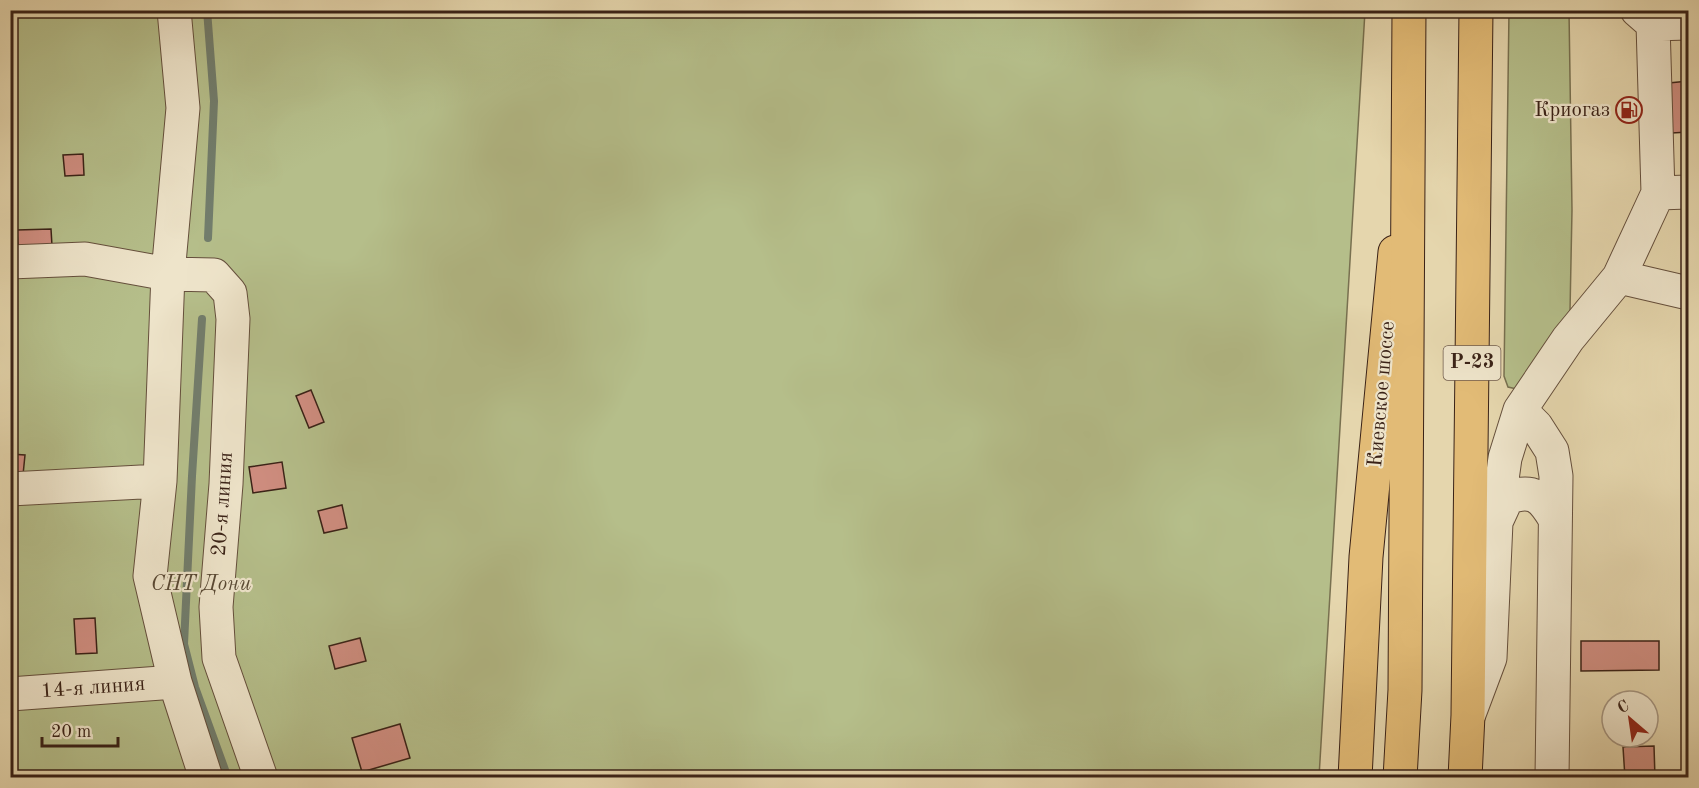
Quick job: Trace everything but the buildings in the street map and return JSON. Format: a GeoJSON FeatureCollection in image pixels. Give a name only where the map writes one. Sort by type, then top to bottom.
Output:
{"type":"FeatureCollection","features":[{"type":"Feature","properties":{"kind":"main road","name":"Киевское шоссе"},"geometry":{"type":"LineString","coordinates":[[1355,777],[1366,557],[1407,122],[1409,10]]}},
{"type":"Feature","properties":{"kind":"main road","name":"Р-23"},"geometry":{"type":"LineString","coordinates":[[1465,777],[1468,715],[1476,10]]}},
{"type":"Feature","properties":{"kind":"main road"},"geometry":{"type":"LineString","coordinates":[[1400,777],[1406,678],[1407,122]]}},
{"type":"Feature","properties":{"kind":"street"},"geometry":{"type":"LineString","coordinates":[[174,10],[183,108],[168,274],[160,481],[150,576],[175,682],[206,777]]}},
{"type":"Feature","properties":{"kind":"street"},"geometry":{"type":"LineString","coordinates":[[1468,715],[1490,658],[1496,522],[1505,458],[1520,410],[1568,339],[1619,277],[1673,193],[1645,17],[1689,23]]}},
{"type":"Feature","properties":{"kind":"street","name":"20-я линия"},"geometry":{"type":"LineString","coordinates":[[10,262],[84,259],[168,274],[214,275],[230,293],[232,331],[226,484],[216,617],[219,658],[261,777]]}},
{"type":"Feature","properties":{"kind":"street"},"geometry":{"type":"LineString","coordinates":[[1619,277],[1689,293]]}},
{"type":"Feature","properties":{"kind":"street"},"geometry":{"type":"LineString","coordinates":[[1520,410],[1536,426],[1552,451],[1556,477],[1552,777]]}},
{"type":"Feature","properties":{"kind":"street"},"geometry":{"type":"LineString","coordinates":[[10,489],[160,481]]}},
{"type":"Feature","properties":{"kind":"street"},"geometry":{"type":"LineString","coordinates":[[1496,522],[1507,498],[1520,494],[1533,494],[1545,502],[1555,519]]}},
{"type":"Feature","properties":{"kind":"street","name":"14-я линия"},"geometry":{"type":"LineString","coordinates":[[10,694],[175,682]]}},
{"type":"Feature","properties":{"kind":"green space","name":"СНТ Дони"},"geometry":{"type":"Polygon","coordinates":[[[10,11],[1365,11],[1319,777],[11,777],[10,11]]]}},
{"type":"Feature","properties":{"kind":"green space"},"geometry":{"type":"Polygon","coordinates":[[[1509,11],[1569,11],[1572,210],[1570,311],[1521,390],[1508,387],[1504,376],[1509,11]]]}},
{"type":"Feature","properties":{"kind":"waterway"},"geometry":{"type":"LineString","coordinates":[[207,10],[214,101],[208,238]]}},
{"type":"Feature","properties":{"kind":"waterway"},"geometry":{"type":"LineString","coordinates":[[202,319],[184,644],[195,687],[228,778]]}},
{"type":"Feature","properties":{"kind":"place","name":"Криогаз"},"geometry":{"type":"Point","coordinates":[1629,110]}}]}
